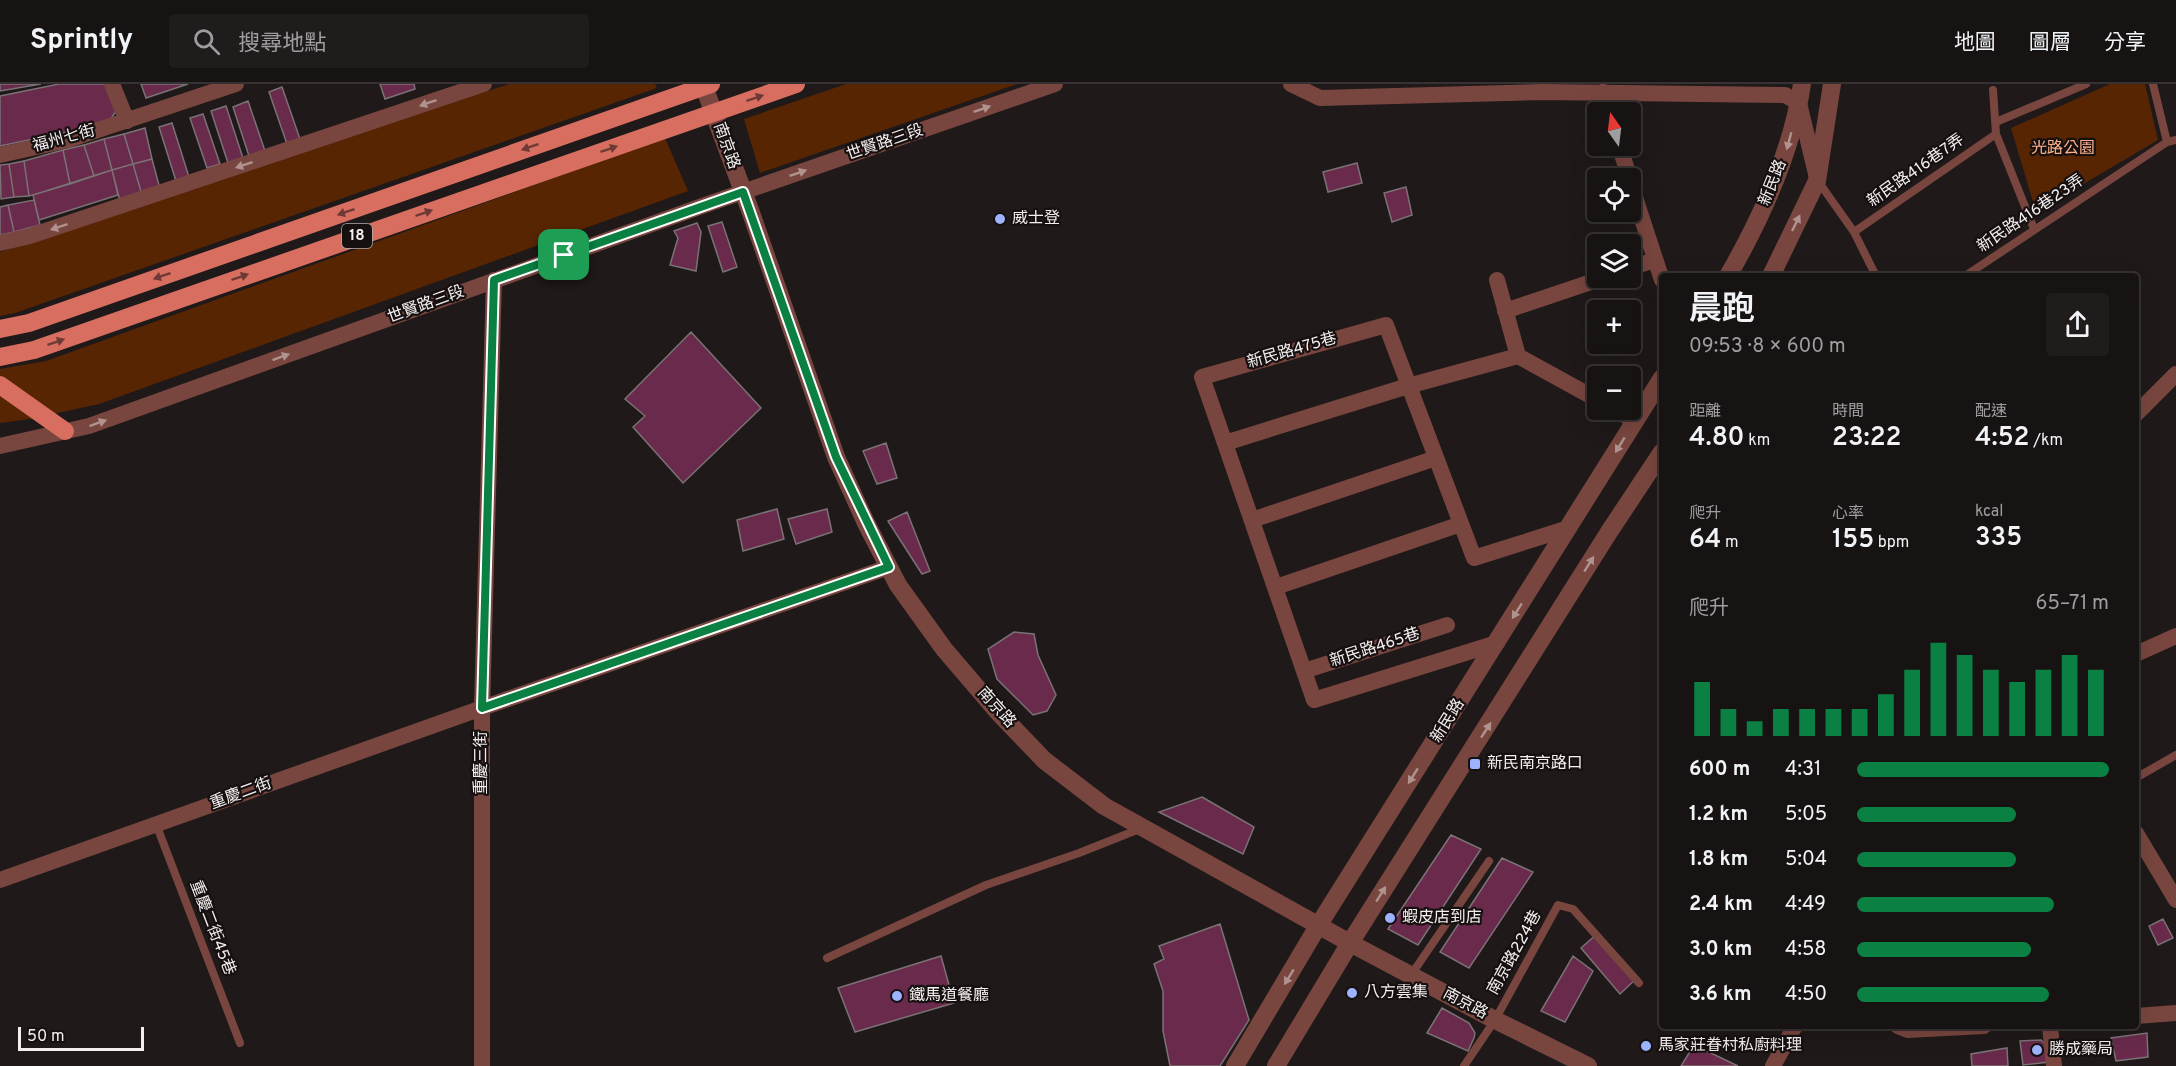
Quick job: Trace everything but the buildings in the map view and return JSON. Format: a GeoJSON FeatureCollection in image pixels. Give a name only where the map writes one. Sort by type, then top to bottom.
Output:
{"type":"FeatureCollection","features":[{"type":"Feature","properties":{"kind":"main road","name":"18"},"geometry":{"type":"LineString","coordinates":[[0,357],[34,350],[796,84]]}},
{"type":"Feature","properties":{"kind":"main road","name":"18"},"geometry":{"type":"LineString","coordinates":[[0,329],[40,319],[706,85]]}},
{"type":"Feature","properties":{"kind":"main road"},"geometry":{"type":"LineString","coordinates":[[0,385],[65,432]]}},
{"type":"Feature","properties":{"kind":"street"},"geometry":{"type":"LineString","coordinates":[[112,84],[127,121]]}},
{"type":"Feature","properties":{"kind":"street","name":"福州七街"},"geometry":{"type":"LineString","coordinates":[[0,155],[68,140],[236,84]]}},
{"type":"Feature","properties":{"kind":"street"},"geometry":{"type":"LineString","coordinates":[[0,243],[30,236],[484,84]]}},
{"type":"Feature","properties":{"kind":"street","name":"世賢路三段"},"geometry":{"type":"LineString","coordinates":[[0,446],[88,426],[494,280],[1055,84]]}},
{"type":"Feature","properties":{"kind":"street"},"geometry":{"type":"LineString","coordinates":[[1291,84],[1320,98],[1603,92],[1668,88],[1785,95],[1799,103],[1817,181]]}},
{"type":"Feature","properties":{"kind":"street","name":"新民路"},"geometry":{"type":"LineString","coordinates":[[1730,273],[1748,241],[1769,195],[1785,152],[1802,84]]}},
{"type":"Feature","properties":{"kind":"street"},"geometry":{"type":"LineString","coordinates":[[1772,273],[1817,181],[1832,84]]}},
{"type":"Feature","properties":{"kind":"street","name":"南京路"},"geometry":{"type":"LineString","coordinates":[[706,85],[836,457],[898,585],[945,649],[997,711],[1044,760],[1104,806],[1350,944],[1588,1066]]}},
{"type":"Feature","properties":{"kind":"street"},"geometry":{"type":"LineString","coordinates":[[1603,92],[1606,102]]}},
{"type":"Feature","properties":{"kind":"street"},"geometry":{"type":"LineString","coordinates":[[1641,217],[1659,273]]}},
{"type":"Feature","properties":{"kind":"street"},"geometry":{"type":"LineString","coordinates":[[1641,264],[1654,260]]}},
{"type":"Feature","properties":{"kind":"street","name":"重慶三街"},"geometry":{"type":"LineString","coordinates":[[482,1066],[482,708],[494,280]]}},
{"type":"Feature","properties":{"kind":"street"},"geometry":{"type":"LineString","coordinates":[[1497,280],[1518,356]]}},
{"type":"Feature","properties":{"kind":"street"},"geometry":{"type":"LineString","coordinates":[[1505,311],[1587,283]]}},
{"type":"Feature","properties":{"kind":"street","name":"新民路475巷"},"geometry":{"type":"LineString","coordinates":[[1497,643],[1314,700],[1202,377],[1386,325],[1474,558],[1569,528]]}},
{"type":"Feature","properties":{"kind":"street"},"geometry":{"type":"LineString","coordinates":[[1225,443],[1408,386],[1518,356],[1587,394]]}},
{"type":"Feature","properties":{"kind":"street"},"geometry":{"type":"LineString","coordinates":[[2139,411],[2176,374]]}},
{"type":"Feature","properties":{"kind":"street","name":"新民路"},"geometry":{"type":"LineString","coordinates":[[1235,1066],[1318,926],[1659,383]]}},
{"type":"Feature","properties":{"kind":"street"},"geometry":{"type":"LineString","coordinates":[[1276,1066],[1350,944],[1609,532],[1659,457]]}},
{"type":"Feature","properties":{"kind":"street"},"geometry":{"type":"LineString","coordinates":[[1252,520],[1436,458]]}},
{"type":"Feature","properties":{"kind":"street"},"geometry":{"type":"LineString","coordinates":[[1276,588],[1461,524]]}},
{"type":"Feature","properties":{"kind":"street","name":"重慶二街"},"geometry":{"type":"LineString","coordinates":[[0,880],[482,708],[889,567]]}},
{"type":"Feature","properties":{"kind":"street","name":"新民路465巷"},"geometry":{"type":"LineString","coordinates":[[1304,671],[1447,625]]}},
{"type":"Feature","properties":{"kind":"street"},"geometry":{"type":"LineString","coordinates":[[2139,653],[2176,636]]}},
{"type":"Feature","properties":{"kind":"street"},"geometry":{"type":"LineString","coordinates":[[2139,838],[2176,900]]}},
{"type":"Feature","properties":{"kind":"street"},"geometry":{"type":"LineString","coordinates":[[2139,1016],[2176,1013]]}},
{"type":"Feature","properties":{"kind":"street"},"geometry":{"type":"LineString","coordinates":[[1773,1066],[1793,1029]]}},
{"type":"Feature","properties":{"kind":"street"},"geometry":{"type":"LineString","coordinates":[[1906,1029],[1927,1029]]}},
{"type":"Feature","properties":{"kind":"street"},"geometry":{"type":"LineString","coordinates":[[2050,1029],[2054,1066]]}},
{"type":"Feature","properties":{"kind":"lane"},"geometry":{"type":"LineString","coordinates":[[1996,122],[2086,84]]}},
{"type":"Feature","properties":{"kind":"lane"},"geometry":{"type":"LineString","coordinates":[[2153,84],[2172,141]]}},
{"type":"Feature","properties":{"kind":"lane"},"geometry":{"type":"LineString","coordinates":[[1993,90],[1996,134],[2034,229]]}},
{"type":"Feature","properties":{"kind":"lane","name":"新民路416巷7弄"},"geometry":{"type":"LineString","coordinates":[[1854,232],[1996,134]]}},
{"type":"Feature","properties":{"kind":"lane","name":"新民路416巷23弄"},"geometry":{"type":"LineString","coordinates":[[1969,273],[2172,141]]}},
{"type":"Feature","properties":{"kind":"lane"},"geometry":{"type":"LineString","coordinates":[[1817,181],[1854,232],[1874,273]]}},
{"type":"Feature","properties":{"kind":"lane"},"geometry":{"type":"LineString","coordinates":[[2141,775],[2176,756]]}},
{"type":"Feature","properties":{"kind":"lane","name":"重慶二街45巷"},"geometry":{"type":"LineString","coordinates":[[156,824],[240,1043]]}},
{"type":"Feature","properties":{"kind":"lane"},"geometry":{"type":"LineString","coordinates":[[826,958],[986,885],[1143,827]]}},
{"type":"Feature","properties":{"kind":"lane"},"geometry":{"type":"LineString","coordinates":[[1411,976],[1489,861]]}},
{"type":"Feature","properties":{"kind":"lane","name":"南京路224巷"},"geometry":{"type":"LineString","coordinates":[[1495,1020],[1558,905],[1573,909],[1639,983]]}},
{"type":"Feature","properties":{"kind":"lane"},"geometry":{"type":"LineString","coordinates":[[1464,1066],[1495,1020]]}},
{"type":"Feature","properties":{"kind":"green space"},"geometry":{"type":"Polygon","coordinates":[[[509,84],[655,84],[657,88],[15,313],[0,316],[0,252],[509,84]]]}},
{"type":"Feature","properties":{"kind":"green space"},"geometry":{"type":"Polygon","coordinates":[[[846,84],[1017,84],[760,173],[744,119],[846,84]]]}},
{"type":"Feature","properties":{"kind":"green space","name":"光路公園"},"geometry":{"type":"Polygon","coordinates":[[[2110,84],[2145,84],[2158,140],[2036,212],[2011,128],[2110,84]]]}},
{"type":"Feature","properties":{"kind":"green space"},"geometry":{"type":"Polygon","coordinates":[[[665,138],[688,191],[99,404],[0,423],[0,369],[46,361],[665,138]]]}},
{"type":"Feature","properties":{"kind":"place","name":"威士登"},"geometry":{"type":"Point","coordinates":[1000,219]}},
{"type":"Feature","properties":{"kind":"place","name":"新民南京路口"},"geometry":{"type":"Point","coordinates":[1475,764]}},
{"type":"Feature","properties":{"kind":"place","name":"蝦皮店到店"},"geometry":{"type":"Point","coordinates":[1390,918]}},
{"type":"Feature","properties":{"kind":"place","name":"八方雲集"},"geometry":{"type":"Point","coordinates":[1352,993]}},
{"type":"Feature","properties":{"kind":"place","name":"鐵馬道餐廳"},"geometry":{"type":"Point","coordinates":[897,996]}},
{"type":"Feature","properties":{"kind":"place","name":"馬家莊眷村私廚料理"},"geometry":{"type":"Point","coordinates":[1646,1046]}},
{"type":"Feature","properties":{"kind":"place","name":"勝成藥局"},"geometry":{"type":"Point","coordinates":[2037,1050]}},
{"type":"Feature","properties":{"kind":"route"},"geometry":{"type":"LineString","coordinates":[[743,192],[836,457],[889,567],[482,708],[494,280],[564,255],[743,192]]}}]}
